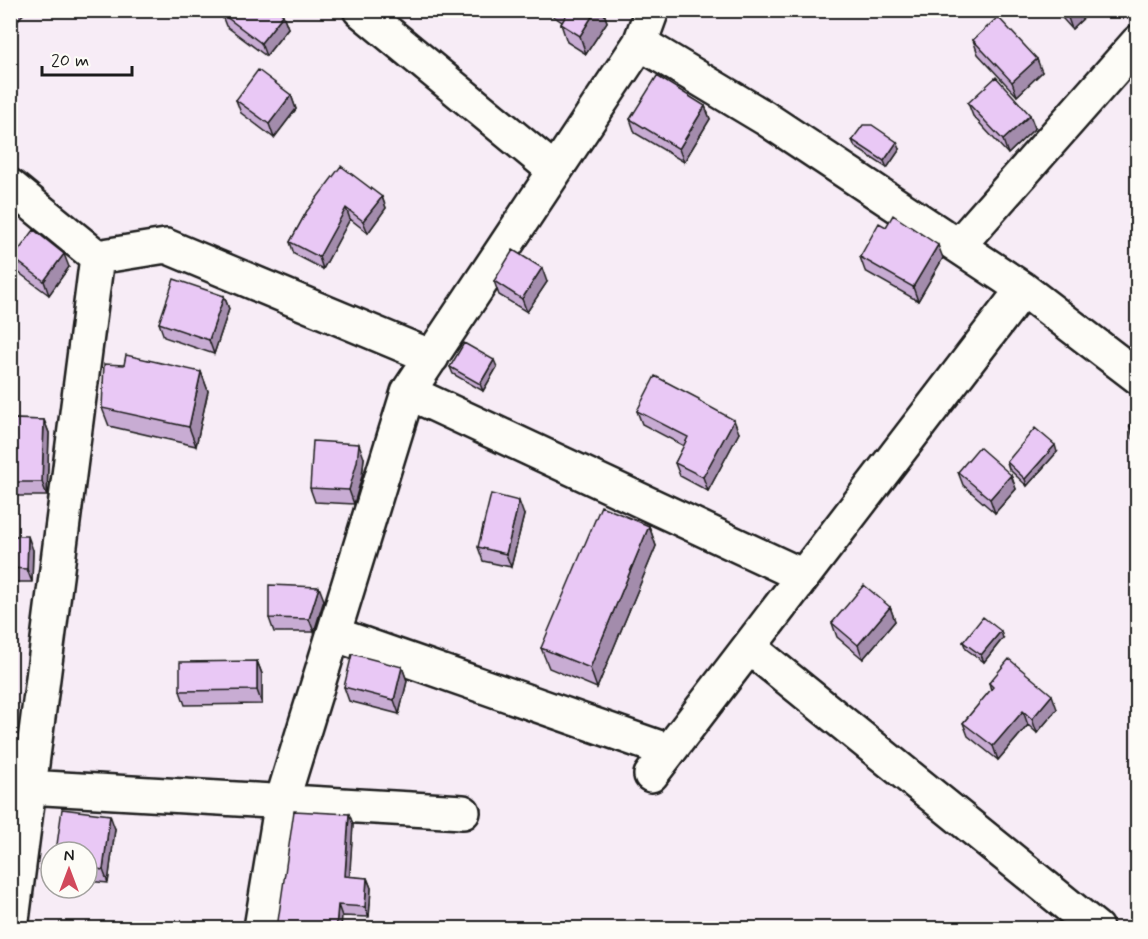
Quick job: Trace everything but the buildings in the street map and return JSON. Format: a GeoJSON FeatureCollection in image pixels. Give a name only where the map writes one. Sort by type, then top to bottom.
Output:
{"type":"FeatureCollection","features":[{"type":"Feature","properties":{"kind":"street"},"geometry":{"type":"LineString","coordinates":[[360,10],[555,171]]}},
{"type":"Feature","properties":{"kind":"street"},"geometry":{"type":"LineString","coordinates":[[261,928],[282,801],[408,392],[640,43],[652,10]]}},
{"type":"Feature","properties":{"kind":"street"},"geometry":{"type":"LineString","coordinates":[[640,43],[765,118],[1023,289],[1137,377]]}},
{"type":"Feature","properties":{"kind":"street"},"geometry":{"type":"LineString","coordinates":[[958,246],[1136,48]]}},
{"type":"Feature","properties":{"kind":"street"},"geometry":{"type":"LineString","coordinates":[[10,186],[97,256],[166,246],[432,357]]}},
{"type":"Feature","properties":{"kind":"street"},"geometry":{"type":"LineString","coordinates":[[11,928],[20,786],[97,256]]}},
{"type":"Feature","properties":{"kind":"street"},"geometry":{"type":"LineString","coordinates":[[334,634],[660,763],[1023,289]]}},
{"type":"Feature","properties":{"kind":"street"},"geometry":{"type":"LineString","coordinates":[[408,392],[803,576]]}},
{"type":"Feature","properties":{"kind":"street"},"geometry":{"type":"LineString","coordinates":[[749,647],[1096,928]]}},
{"type":"Feature","properties":{"kind":"street"},"geometry":{"type":"LineString","coordinates":[[20,786],[463,812]]}}]}
